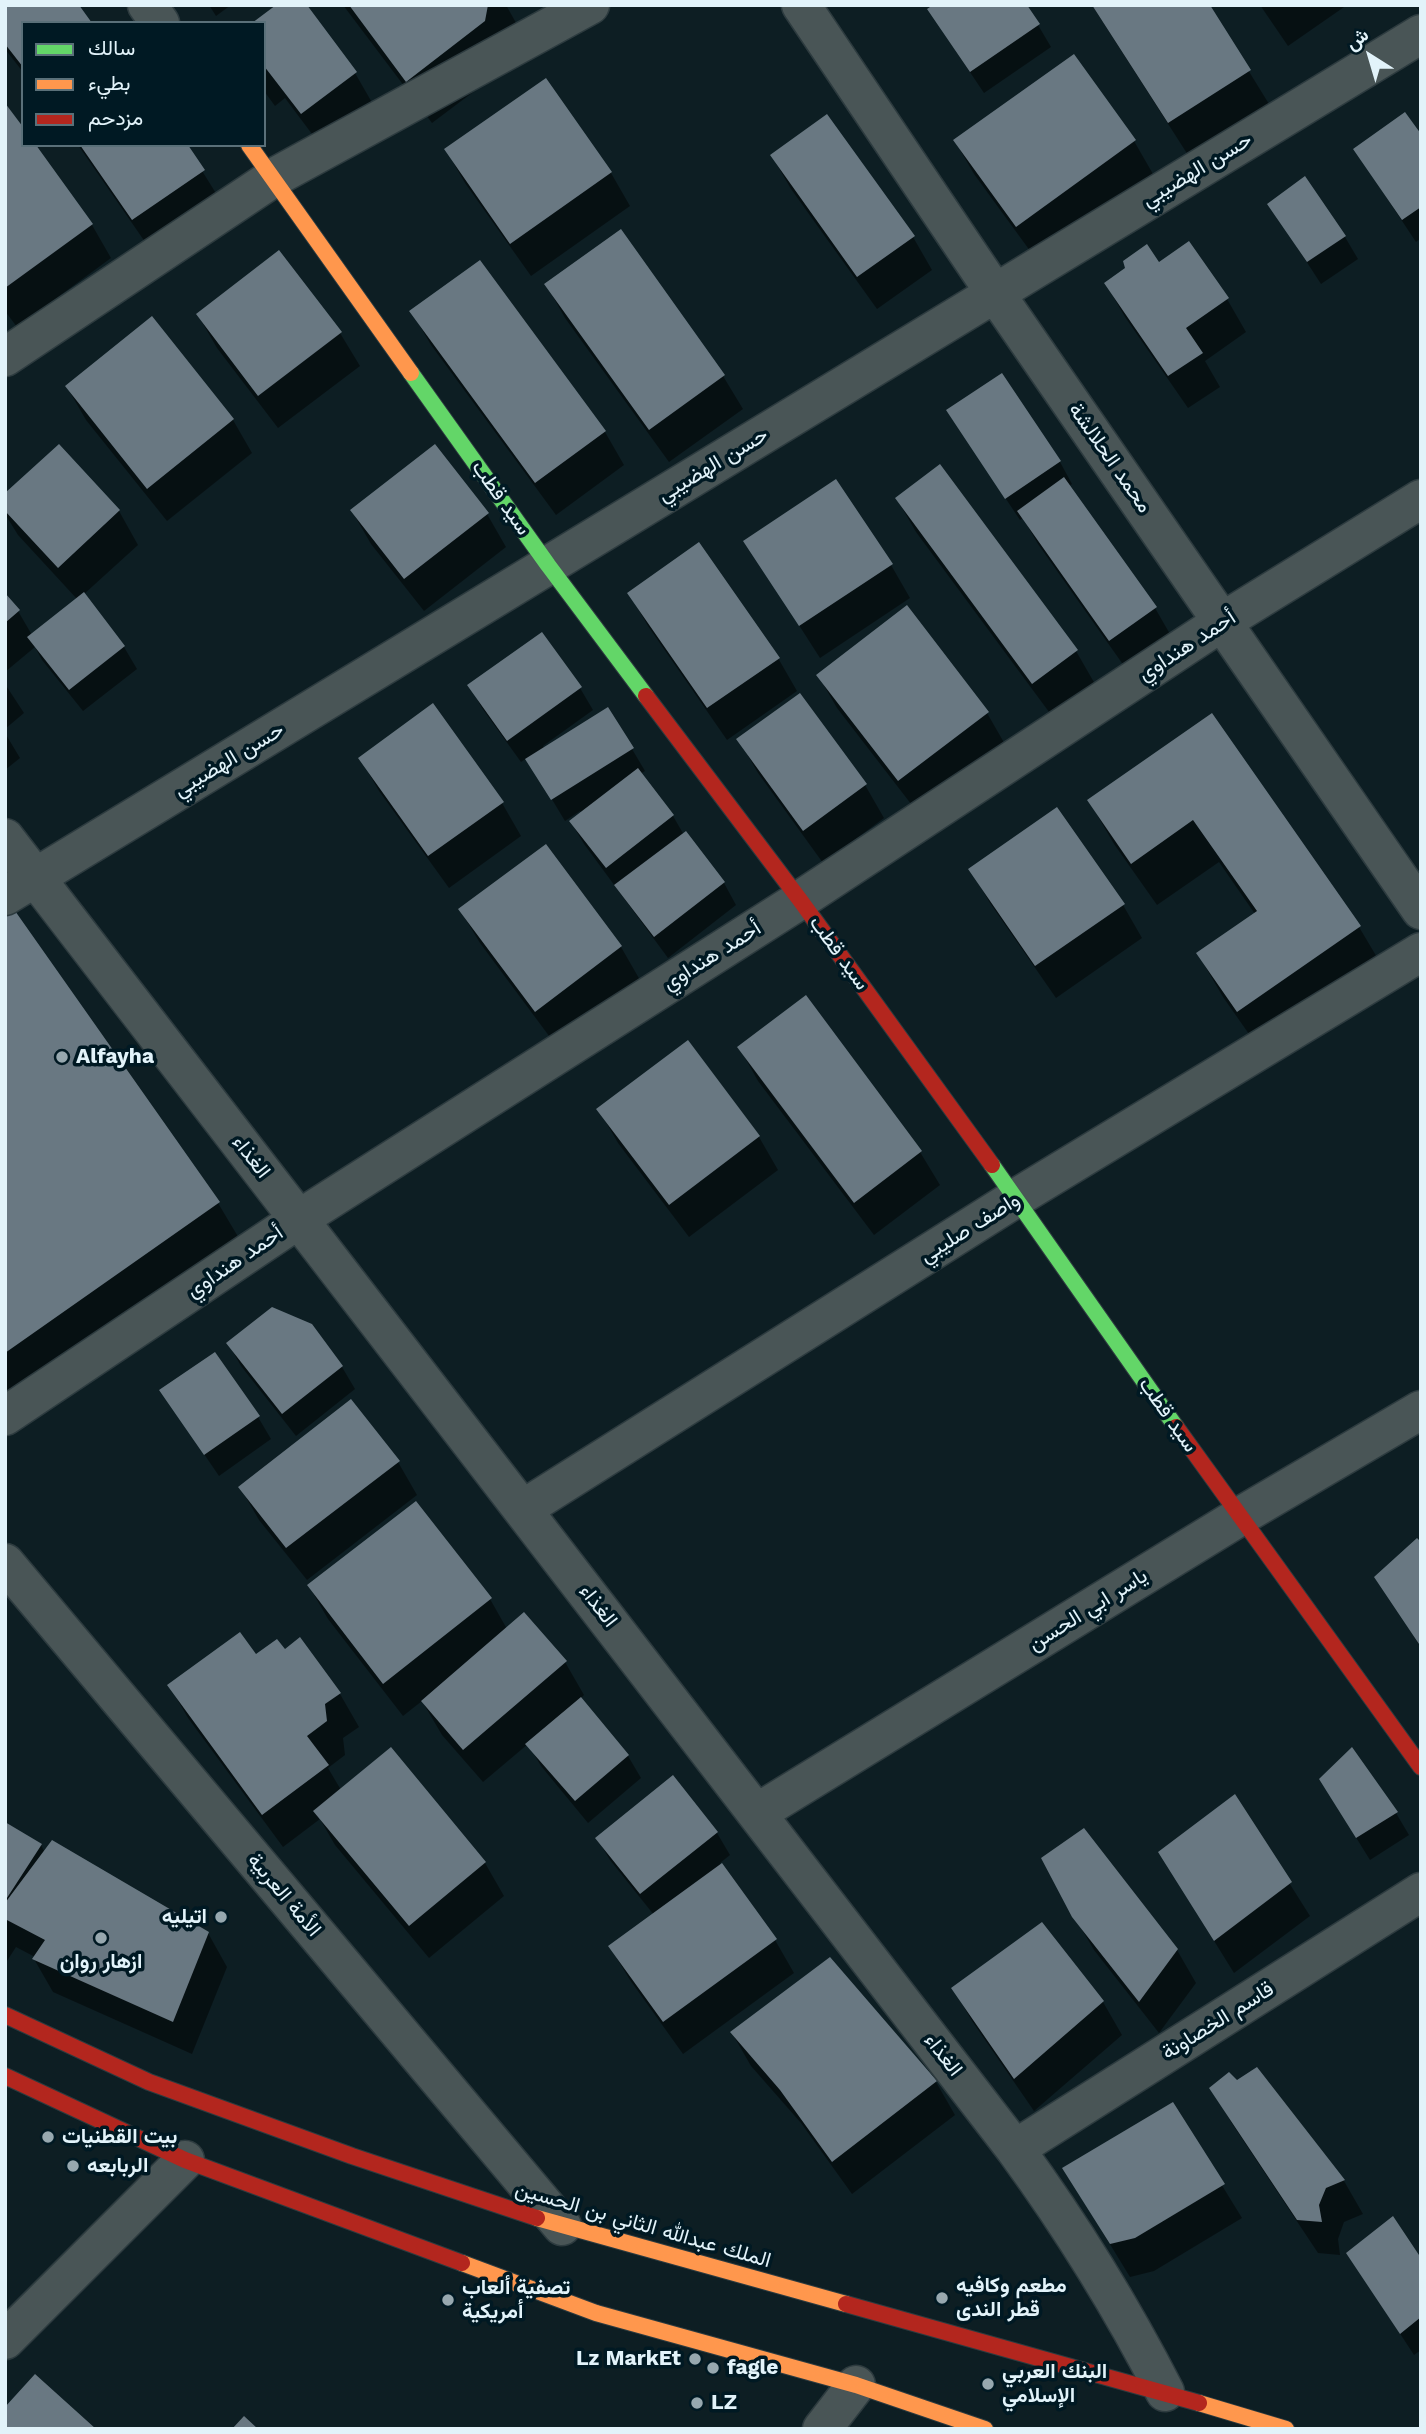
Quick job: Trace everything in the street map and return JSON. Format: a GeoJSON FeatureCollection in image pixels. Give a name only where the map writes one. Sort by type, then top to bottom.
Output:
{"type":"FeatureCollection","features":[{"type":"Feature","properties":{"kind":"main road","name":"سيد قطب"},"geometry":{"type":"LineString","coordinates":[[250,147],[548,565],[800,900],[1016,1198],[1239,1517],[1421,1768]]}},
{"type":"Feature","properties":{"kind":"main road","name":"الملك عبدالله الثاني بن الحسين"},"geometry":{"type":"LineString","coordinates":[[5,2015],[149,2082],[352,2156],[562,2226],[1165,2392],[1286,2429]]}},
{"type":"Feature","properties":{"kind":"main road"},"geometry":{"type":"LineString","coordinates":[[5,2076],[185,2160],[596,2313],[856,2385],[985,2429]]}},
{"type":"Feature","properties":{"kind":"street"},"geometry":{"type":"LineString","coordinates":[[147,5],[159,21]]}},
{"type":"Feature","properties":{"kind":"street"},"geometry":{"type":"LineString","coordinates":[[5,357],[273,178],[590,5]]}},
{"type":"Feature","properties":{"kind":"street","name":"محمد الحلالشة"},"geometry":{"type":"LineString","coordinates":[[801,5],[995,293],[1421,910]]}},
{"type":"Feature","properties":{"kind":"street","name":"حسن الهضيبي"},"geometry":{"type":"LineString","coordinates":[[20,887],[1421,34]]}},
{"type":"Feature","properties":{"kind":"street","name":"أحمد هنداوي"},"geometry":{"type":"LineString","coordinates":[[5,1416],[299,1219],[800,900],[1222,622],[1421,499]]}},
{"type":"Feature","properties":{"kind":"street","name":"الغذاء"},"geometry":{"type":"LineString","coordinates":[[5,838],[20,887],[299,1219],[1016,2149],[1058,2207],[1096,2267],[1165,2392]]}},
{"type":"Feature","properties":{"kind":"street","name":"واصف صليبي"},"geometry":{"type":"LineString","coordinates":[[523,1509],[1016,1198],[1421,952]]}},
{"type":"Feature","properties":{"kind":"street","name":"ياسر ابي الحسن"},"geometry":{"type":"LineString","coordinates":[[757,1813],[1239,1517],[1421,1410]]}},
{"type":"Feature","properties":{"kind":"street","name":"الأمة العربية"},"geometry":{"type":"LineString","coordinates":[[5,1563],[562,2226]]}},
{"type":"Feature","properties":{"kind":"street","name":"قاسم الخصاونة"},"geometry":{"type":"LineString","coordinates":[[1016,2149],[1421,1892]]}},
{"type":"Feature","properties":{"kind":"street"},"geometry":{"type":"LineString","coordinates":[[5,2340],[185,2160]]}},
{"type":"Feature","properties":{"kind":"street"},"geometry":{"type":"LineString","coordinates":[[822,2429],[856,2385]]}},
{"type":"Feature","properties":{"kind":"building"},"geometry":{"type":"Polygon","coordinates":[[[5,5],[79,5],[91,21],[21,21],[21,64],[5,44],[5,5]]]}},
{"type":"Feature","properties":{"kind":"building"},"geometry":{"type":"Polygon","coordinates":[[[276,5],[307,5],[357,72],[301,114],[266,69],[266,21],[255,21],[276,5]]]}},
{"type":"Feature","properties":{"kind":"building"},"geometry":{"type":"Polygon","coordinates":[[[349,5],[488,5],[485,21],[406,82],[349,5]]]}},
{"type":"Feature","properties":{"kind":"building"},"geometry":{"type":"Polygon","coordinates":[[[933,5],[1027,5],[1040,24],[970,72],[927,9],[933,5]]]}},
{"type":"Feature","properties":{"kind":"building"},"geometry":{"type":"Polygon","coordinates":[[[1092,5],[1210,5],[1251,70],[1168,123],[1092,5]]]}},
{"type":"Feature","properties":{"kind":"building"},"geometry":{"type":"Polygon","coordinates":[[[1074,54],[1136,140],[1016,227],[953,140],[1074,54]]]}},
{"type":"Feature","properties":{"kind":"building"},"geometry":{"type":"Polygon","coordinates":[[[546,78],[612,172],[510,244],[444,149],[546,78]]]}},
{"type":"Feature","properties":{"kind":"building"},"geometry":{"type":"Polygon","coordinates":[[[5,103],[21,124],[21,147],[37,147],[93,224],[5,288],[5,103]]]}},
{"type":"Feature","properties":{"kind":"building"},"geometry":{"type":"Polygon","coordinates":[[[1405,112],[1421,134],[1421,207],[1402,220],[1353,149],[1405,112]]]}},
{"type":"Feature","properties":{"kind":"building"},"geometry":{"type":"Polygon","coordinates":[[[827,114],[915,236],[857,277],[770,155],[827,114]]]}},
{"type":"Feature","properties":{"kind":"building"},"geometry":{"type":"Polygon","coordinates":[[[81,147],[189,147],[205,170],[132,220],[81,147]]]}},
{"type":"Feature","properties":{"kind":"building"},"geometry":{"type":"Polygon","coordinates":[[[1305,176],[1346,236],[1307,262],[1267,204],[1305,176]]]}},
{"type":"Feature","properties":{"kind":"building"},"geometry":{"type":"Polygon","coordinates":[[[621,229],[725,375],[649,430],[544,284],[621,229]]]}},
{"type":"Feature","properties":{"kind":"building"},"geometry":{"type":"Polygon","coordinates":[[[1189,241],[1229,298],[1186,328],[1203,353],[1168,376],[1104,283],[1125,268],[1123,261],[1147,244],[1159,262],[1189,241]]]}},
{"type":"Feature","properties":{"kind":"building"},"geometry":{"type":"Polygon","coordinates":[[[279,250],[342,332],[258,396],[196,314],[279,250]]]}},
{"type":"Feature","properties":{"kind":"building"},"geometry":{"type":"Polygon","coordinates":[[[480,260],[606,431],[535,483],[409,311],[480,260]]]}},
{"type":"Feature","properties":{"kind":"building"},"geometry":{"type":"Polygon","coordinates":[[[152,316],[234,419],[147,489],[65,386],[152,316]]]}},
{"type":"Feature","properties":{"kind":"building"},"geometry":{"type":"Polygon","coordinates":[[[1002,373],[1061,461],[1005,499],[946,410],[1002,373]]]}},
{"type":"Feature","properties":{"kind":"building"},"geometry":{"type":"Polygon","coordinates":[[[59,444],[120,510],[58,568],[5,511],[5,493],[59,444]]]}},
{"type":"Feature","properties":{"kind":"building"},"geometry":{"type":"Polygon","coordinates":[[[435,444],[489,513],[404,579],[350,510],[435,444]]]}},
{"type":"Feature","properties":{"kind":"building"},"geometry":{"type":"Polygon","coordinates":[[[940,464],[1078,650],[1032,684],[895,498],[940,464]]]}},
{"type":"Feature","properties":{"kind":"building"},"geometry":{"type":"Polygon","coordinates":[[[1064,477],[1157,607],[1109,641],[1017,511],[1064,477]]]}},
{"type":"Feature","properties":{"kind":"building"},"geometry":{"type":"Polygon","coordinates":[[[836,479],[893,564],[799,626],[743,541],[836,479]]]}},
{"type":"Feature","properties":{"kind":"building"},"geometry":{"type":"Polygon","coordinates":[[[699,542],[780,658],[707,708],[627,593],[699,542]]]}},
{"type":"Feature","properties":{"kind":"building"},"geometry":{"type":"Polygon","coordinates":[[[84,592],[125,646],[69,690],[27,637],[84,592]]]}},
{"type":"Feature","properties":{"kind":"building"},"geometry":{"type":"Polygon","coordinates":[[[5,593],[20,610],[5,623],[5,593]]]}},
{"type":"Feature","properties":{"kind":"building"},"geometry":{"type":"Polygon","coordinates":[[[907,605],[989,712],[898,781],[816,675],[907,605]]]}},
{"type":"Feature","properties":{"kind":"building"},"geometry":{"type":"Polygon","coordinates":[[[542,632],[582,687],[507,741],[467,685],[542,632]]]}},
{"type":"Feature","properties":{"kind":"building"},"geometry":{"type":"Polygon","coordinates":[[[800,693],[867,784],[803,831],[736,739],[800,693]]]}},
{"type":"Feature","properties":{"kind":"building"},"geometry":{"type":"Polygon","coordinates":[[[433,703],[504,802],[428,856],[358,758],[433,703]]]}},
{"type":"Feature","properties":{"kind":"building"},"geometry":{"type":"Polygon","coordinates":[[[608,707],[634,748],[551,800],[525,759],[608,707]]]}},
{"type":"Feature","properties":{"kind":"building"},"geometry":{"type":"Polygon","coordinates":[[[1212,713],[1361,926],[1237,1012],[1196,953],[1257,911],[1193,820],[1131,864],[1087,800],[1212,713]]]}},
{"type":"Feature","properties":{"kind":"building"},"geometry":{"type":"Polygon","coordinates":[[[638,768],[674,815],[606,868],[569,821],[638,768]]]}},
{"type":"Feature","properties":{"kind":"building"},"geometry":{"type":"Polygon","coordinates":[[[1057,807],[1125,904],[1035,966],[968,869],[1057,807]]]}},
{"type":"Feature","properties":{"kind":"building"},"geometry":{"type":"Polygon","coordinates":[[[686,831],[725,882],[654,937],[614,885],[686,831]]]}},
{"type":"Feature","properties":{"kind":"building"},"geometry":{"type":"Polygon","coordinates":[[[546,844],[622,946],[535,1012],[458,909],[546,844]]]}},
{"type":"Feature","properties":{"kind":"building","name":"Alfayha"},"geometry":{"type":"Polygon","coordinates":[[[13,908],[220,1202],[5,1353],[5,913],[13,908]]]}},
{"type":"Feature","properties":{"kind":"building"},"geometry":{"type":"Polygon","coordinates":[[[806,995],[922,1151],[854,1203],[737,1047],[806,995]]]}},
{"type":"Feature","properties":{"kind":"building"},"geometry":{"type":"Polygon","coordinates":[[[688,1040],[760,1136],[669,1205],[596,1109],[688,1040]]]}},
{"type":"Feature","properties":{"kind":"building"},"geometry":{"type":"Polygon","coordinates":[[[272,1307],[312,1324],[343,1366],[282,1414],[226,1343],[272,1307]]]}},
{"type":"Feature","properties":{"kind":"building"},"geometry":{"type":"Polygon","coordinates":[[[215,1352],[260,1416],[204,1455],[159,1390],[215,1352]]]}},
{"type":"Feature","properties":{"kind":"building"},"geometry":{"type":"Polygon","coordinates":[[[351,1399],[400,1461],[286,1548],[238,1487],[351,1399]]]}},
{"type":"Feature","properties":{"kind":"building"},"geometry":{"type":"Polygon","coordinates":[[[416,1501],[492,1598],[383,1684],[307,1585],[416,1501]]]}},
{"type":"Feature","properties":{"kind":"building"},"geometry":{"type":"Polygon","coordinates":[[[1417,1538],[1421,1542],[1421,1647],[1374,1577],[1417,1538]]]}},
{"type":"Feature","properties":{"kind":"building"},"geometry":{"type":"Polygon","coordinates":[[[524,1612],[567,1661],[463,1750],[421,1701],[524,1612]]]}},
{"type":"Feature","properties":{"kind":"building"},"geometry":{"type":"Polygon","coordinates":[[[240,1632],[256,1654],[277,1639],[285,1649],[300,1637],[341,1693],[325,1704],[327,1721],[307,1736],[329,1765],[262,1815],[167,1685],[240,1632]]]}},
{"type":"Feature","properties":{"kind":"building"},"geometry":{"type":"Polygon","coordinates":[[[581,1697],[629,1755],[575,1801],[525,1744],[581,1697]]]}},
{"type":"Feature","properties":{"kind":"building"},"geometry":{"type":"Polygon","coordinates":[[[391,1747],[486,1862],[409,1926],[313,1811],[391,1747]]]}},
{"type":"Feature","properties":{"kind":"building"},"geometry":{"type":"Polygon","coordinates":[[[1352,1747],[1398,1812],[1356,1838],[1319,1779],[1352,1747]]]}},
{"type":"Feature","properties":{"kind":"building"},"geometry":{"type":"Polygon","coordinates":[[[673,1775],[718,1832],[640,1894],[595,1838],[673,1775]]]}},
{"type":"Feature","properties":{"kind":"building"},"geometry":{"type":"Polygon","coordinates":[[[1235,1794],[1292,1882],[1214,1941],[1158,1852],[1235,1794]]]}},
{"type":"Feature","properties":{"kind":"building"},"geometry":{"type":"Polygon","coordinates":[[[5,1822],[42,1844],[5,1901],[5,1822]]]}},
{"type":"Feature","properties":{"kind":"building"},"geometry":{"type":"Polygon","coordinates":[[[1084,1828],[1178,1949],[1139,2002],[1072,1917],[1041,1858],[1084,1828]]]}},
{"type":"Feature","properties":{"kind":"building"},"geometry":{"type":"Polygon","coordinates":[[[52,1840],[209,1932],[173,2022],[32,1959],[45,1940],[5,1919],[5,1903],[52,1840]]]}},
{"type":"Feature","properties":{"kind":"building"},"geometry":{"type":"Polygon","coordinates":[[[722,1863],[777,1939],[663,2022],[608,1946],[722,1863]]]}},
{"type":"Feature","properties":{"kind":"building"},"geometry":{"type":"Polygon","coordinates":[[[1042,1922],[1104,2001],[1014,2079],[951,1988],[1042,1922]]]}},
{"type":"Feature","properties":{"kind":"building"},"geometry":{"type":"Polygon","coordinates":[[[830,1957],[937,2081],[832,2162],[780,2090],[730,2032],[830,1957]]]}},
{"type":"Feature","properties":{"kind":"building"},"geometry":{"type":"Polygon","coordinates":[[[1257,2067],[1345,2180],[1326,2188],[1319,2205],[1322,2222],[1297,2220],[1209,2088],[1229,2072],[1237,2080],[1257,2067]]]}},
{"type":"Feature","properties":{"kind":"building"},"geometry":{"type":"Polygon","coordinates":[[[1173,2102],[1225,2184],[1135,2238],[1110,2244],[1062,2168],[1173,2102]]]}},
{"type":"Feature","properties":{"kind":"building"},"geometry":{"type":"Polygon","coordinates":[[[1393,2216],[1421,2258],[1421,2317],[1400,2334],[1346,2253],[1393,2216]]]}},
{"type":"Feature","properties":{"kind":"building"},"geometry":{"type":"Polygon","coordinates":[[[35,2374],[96,2429],[5,2429],[5,2407],[35,2374]]]}},
{"type":"Feature","properties":{"kind":"building"},"geometry":{"type":"Polygon","coordinates":[[[244,2416],[258,2429],[232,2429],[244,2416]]]}},
{"type":"Feature","properties":{"kind":"traffic: fast"},"geometry":{"type":"LineString","coordinates":[[411,373],[548,565],[646,696]]}},
{"type":"Feature","properties":{"kind":"traffic: fast"},"geometry":{"type":"LineString","coordinates":[[992,1165],[1176,1427]]}},
{"type":"Feature","properties":{"kind":"traffic: slow"},"geometry":{"type":"LineString","coordinates":[[250,147],[411,373]]}},
{"type":"Feature","properties":{"kind":"traffic: slow"},"geometry":{"type":"LineString","coordinates":[[537,2218],[846,2304]]}},
{"type":"Feature","properties":{"kind":"traffic: slow"},"geometry":{"type":"LineString","coordinates":[[462,2263],[596,2313],[856,2385],[985,2429]]}},
{"type":"Feature","properties":{"kind":"traffic: slow"},"geometry":{"type":"LineString","coordinates":[[1199,2403],[1286,2429]]}},
{"type":"Feature","properties":{"kind":"traffic: jam"},"geometry":{"type":"LineString","coordinates":[[646,696],[800,900],[992,1165]]}},
{"type":"Feature","properties":{"kind":"traffic: jam"},"geometry":{"type":"LineString","coordinates":[[1176,1427],[1421,1767]]}},
{"type":"Feature","properties":{"kind":"traffic: jam"},"geometry":{"type":"LineString","coordinates":[[5,2015],[149,2082],[352,2156],[537,2218]]}},
{"type":"Feature","properties":{"kind":"traffic: jam"},"geometry":{"type":"LineString","coordinates":[[5,2076],[185,2160],[462,2263]]}},
{"type":"Feature","properties":{"kind":"traffic: jam"},"geometry":{"type":"LineString","coordinates":[[846,2304],[1199,2403]]}},
{"type":"Feature","properties":{"kind":"place","name":"Alfayha"},"geometry":{"type":"Point","coordinates":[62,1057]}},
{"type":"Feature","properties":{"kind":"place","name":"اتيليه"},"geometry":{"type":"Point","coordinates":[221,1917]}},
{"type":"Feature","properties":{"kind":"place","name":"ازهار روان"},"geometry":{"type":"Point","coordinates":[101,1938]}},
{"type":"Feature","properties":{"kind":"place","name":"بيت القطنيات"},"geometry":{"type":"Point","coordinates":[48,2137]}},
{"type":"Feature","properties":{"kind":"place","name":"الربابعه"},"geometry":{"type":"Point","coordinates":[73,2166]}},
{"type":"Feature","properties":{"kind":"place","name":"مطعم وكافيه قطر الندى"},"geometry":{"type":"Point","coordinates":[942,2298]}},
{"type":"Feature","properties":{"kind":"place","name":"تصفية ألعاب أمريكية"},"geometry":{"type":"Point","coordinates":[448,2300]}},
{"type":"Feature","properties":{"kind":"place","name":"Lz MarkEt"},"geometry":{"type":"Point","coordinates":[695,2359]}},
{"type":"Feature","properties":{"kind":"place","name":"fagle"},"geometry":{"type":"Point","coordinates":[713,2368]}},
{"type":"Feature","properties":{"kind":"place","name":"البنك العربي الإسلامي"},"geometry":{"type":"Point","coordinates":[988,2384]}},
{"type":"Feature","properties":{"kind":"place","name":"LZ"},"geometry":{"type":"Point","coordinates":[697,2403]}}]}
